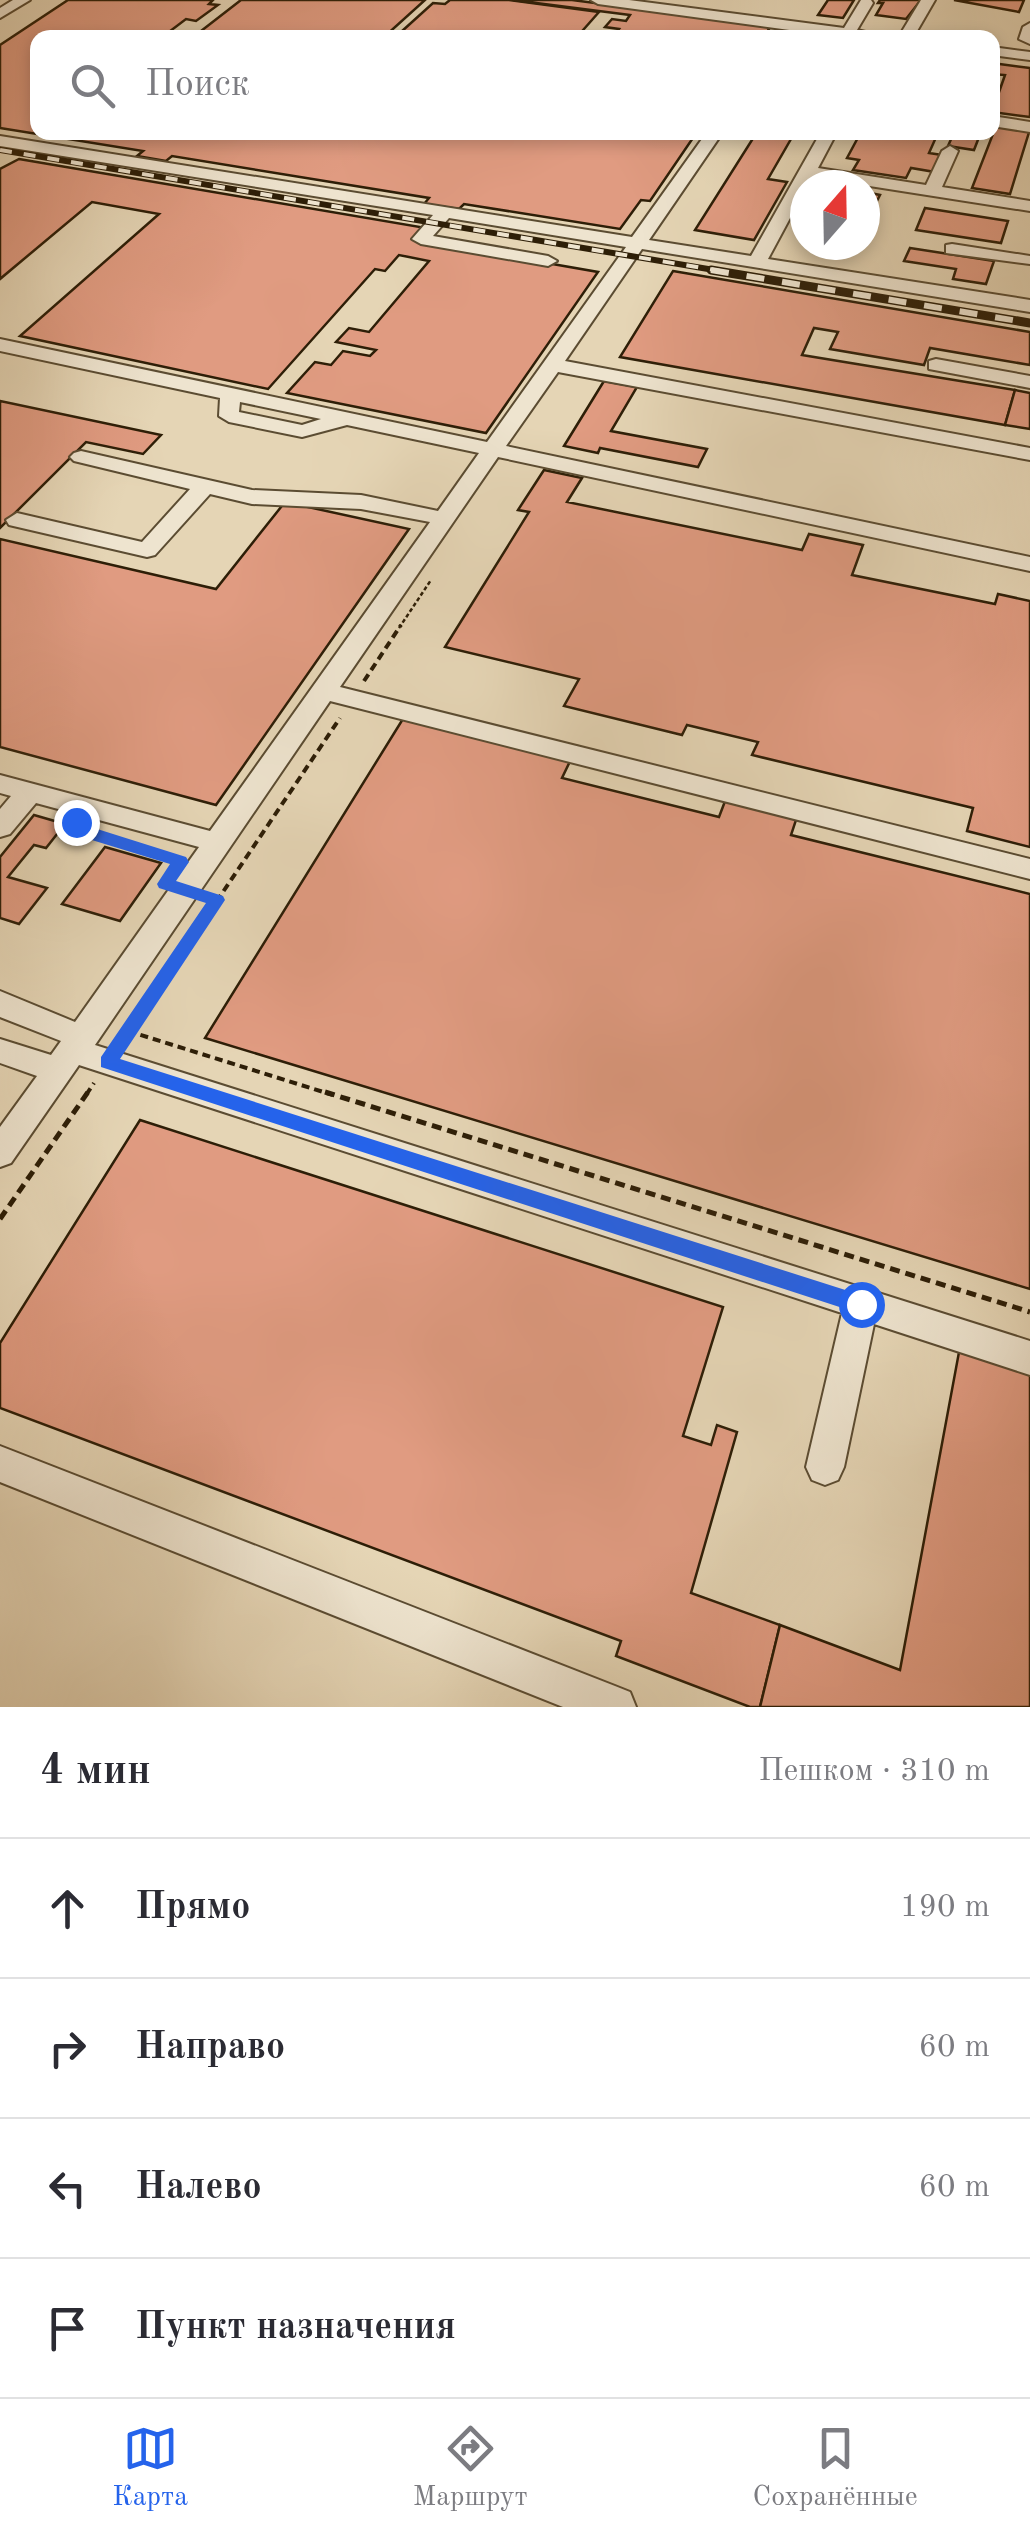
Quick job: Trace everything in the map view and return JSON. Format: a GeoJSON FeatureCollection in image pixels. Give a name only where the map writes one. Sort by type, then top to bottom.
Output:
{"type":"FeatureCollection","features":[{"type":"Feature","properties":{"kind":"lane"},"geometry":{"type":"LineString","coordinates":[[0,14],[23,0]]}},
{"type":"Feature","properties":{"kind":"lane"},"geometry":{"type":"LineString","coordinates":[[910,30],[928,0]]}},
{"type":"Feature","properties":{"kind":"lane"},"geometry":{"type":"LineString","coordinates":[[608,1],[777,30]]}},
{"type":"Feature","properties":{"kind":"lane"},"geometry":{"type":"LineString","coordinates":[[850,30],[866,3]]}},
{"type":"Feature","properties":{"kind":"lane"},"geometry":{"type":"LineString","coordinates":[[1030,26],[1026,39],[1030,40]]}},
{"type":"Feature","properties":{"kind":"lane"},"geometry":{"type":"LineString","coordinates":[[1000,53],[1030,56]]}},
{"type":"Feature","properties":{"kind":"lane"},"geometry":{"type":"LineString","coordinates":[[1000,122],[1030,126]]}},
{"type":"Feature","properties":{"kind":"lane"},"geometry":{"type":"LineString","coordinates":[[0,1152],[73,1053],[709,140]]}},
{"type":"Feature","properties":{"kind":"lane"},"geometry":{"type":"LineString","coordinates":[[808,170],[824,140]]}},
{"type":"Feature","properties":{"kind":"lane"},"geometry":{"type":"LineString","coordinates":[[0,141],[757,262],[1023,280]]}},
{"type":"Feature","properties":{"kind":"lane"},"geometry":{"type":"LineString","coordinates":[[932,190],[950,151]]}},
{"type":"Feature","properties":{"kind":"lane"},"geometry":{"type":"LineString","coordinates":[[880,182],[1030,206]]}},
{"type":"Feature","properties":{"kind":"lane"},"geometry":{"type":"LineString","coordinates":[[757,262],[790,202]]}},
{"type":"Feature","properties":{"kind":"lane"},"geometry":{"type":"LineString","coordinates":[[445,212],[422,238],[548,261]]}},
{"type":"Feature","properties":{"kind":"lane"},"geometry":{"type":"LineString","coordinates":[[952,249],[1023,280]]}},
{"type":"Feature","properties":{"kind":"lane"},"geometry":{"type":"LineString","coordinates":[[0,345],[1030,564]]}},
{"type":"Feature","properties":{"kind":"lane"},"geometry":{"type":"LineString","coordinates":[[554,365],[1030,454]]}},
{"type":"Feature","properties":{"kind":"lane"},"geometry":{"type":"LineString","coordinates":[[936,365],[1030,382]]}},
{"type":"Feature","properties":{"kind":"lane"},"geometry":{"type":"LineString","coordinates":[[81,457],[252,496],[360,502],[446,519]]}},
{"type":"Feature","properties":{"kind":"lane"},"geometry":{"type":"LineString","coordinates":[[17,520],[147,550],[205,486]]}},
{"type":"Feature","properties":{"kind":"lane"},"geometry":{"type":"LineString","coordinates":[[324,691],[1030,869]]}},
{"type":"Feature","properties":{"kind":"lane"},"geometry":{"type":"LineString","coordinates":[[0,784],[218,842]]}},
{"type":"Feature","properties":{"kind":"lane"},"geometry":{"type":"LineString","coordinates":[[0,827],[30,792]]}},
{"type":"Feature","properties":{"kind":"lane"},"geometry":{"type":"LineString","coordinates":[[0,1003],[34,1020],[73,1053]]}},
{"type":"Feature","properties":{"kind":"lane"},"geometry":{"type":"LineString","coordinates":[[0,1051],[73,1053],[108,1062],[1030,1358]]}},
{"type":"Feature","properties":{"kind":"lane"},"geometry":{"type":"LineString","coordinates":[[826,1467],[861,1304]]}},
{"type":"Feature","properties":{"kind":"lane"},"geometry":{"type":"LineString","coordinates":[[0,1464],[615,1707]]}},
{"type":"Feature","properties":{"kind":"path"},"geometry":{"type":"LineString","coordinates":[[0,1219],[353,698]]}},
{"type":"Feature","properties":{"kind":"path"},"geometry":{"type":"LineString","coordinates":[[76,822],[88,832],[180,862],[165,884],[217,900]]}},
{"type":"Feature","properties":{"kind":"path"},"geometry":{"type":"LineString","coordinates":[[128,1031],[1030,1312]]}},
{"type":"Feature","properties":{"kind":"building"},"geometry":{"type":"Polygon","coordinates":[[[68,0],[213,0],[209,4],[218,5],[196,21],[186,19],[172,30],[30,30],[30,133],[0,128],[0,45],[68,0]]]}},
{"type":"Feature","properties":{"kind":"building"},"geometry":{"type":"Polygon","coordinates":[[[241,0],[425,0],[392,30],[202,30],[241,0]]]}},
{"type":"Feature","properties":{"kind":"building"},"geometry":{"type":"Polygon","coordinates":[[[450,0],[509,0],[599,12],[583,30],[403,30],[433,3],[445,4],[450,0]]]}},
{"type":"Feature","properties":{"kind":"building"},"geometry":{"type":"Polygon","coordinates":[[[513,0],[572,0],[771,26],[768,30],[605,27],[612,19],[626,21],[630,15],[513,0]]]}},
{"type":"Feature","properties":{"kind":"building"},"geometry":{"type":"Polygon","coordinates":[[[828,0],[854,0],[843,18],[818,15],[828,0]]]}},
{"type":"Feature","properties":{"kind":"building"},"geometry":{"type":"Polygon","coordinates":[[[921,0],[906,19],[876,15],[883,3],[878,3],[921,0]]]}},
{"type":"Feature","properties":{"kind":"building"},"geometry":{"type":"Polygon","coordinates":[[[954,0],[1024,0],[1019,12],[954,0]]]}},
{"type":"Feature","properties":{"kind":"building"},"geometry":{"type":"Polygon","coordinates":[[[1000,64],[1030,68],[1030,117],[1000,113],[1000,89],[1005,75],[1000,75],[1000,64]]]}},
{"type":"Feature","properties":{"kind":"building"},"geometry":{"type":"Polygon","coordinates":[[[1000,125],[1030,129],[1010,194],[972,188],[991,140],[1000,140],[1000,125]]]}},
{"type":"Feature","properties":{"kind":"building"},"geometry":{"type":"Polygon","coordinates":[[[75,140],[692,140],[650,201],[641,200],[620,229],[464,204],[459,209],[424,204],[429,198],[172,156],[166,161],[137,156],[143,151],[75,140]]]}},
{"type":"Feature","properties":{"kind":"building"},"geometry":{"type":"Polygon","coordinates":[[[752,140],[790,140],[768,179],[787,182],[754,240],[695,230],[752,140]]]}},
{"type":"Feature","properties":{"kind":"building"},"geometry":{"type":"Polygon","coordinates":[[[857,140],[935,140],[929,153],[942,155],[935,172],[911,168],[906,178],[880,174],[880,170],[853,170],[859,160],[847,158],[857,140]]]}},
{"type":"Feature","properties":{"kind":"building"},"geometry":{"type":"Polygon","coordinates":[[[951,140],[978,140],[974,150],[948,146],[951,140]]]}},
{"type":"Feature","properties":{"kind":"building"},"geometry":{"type":"Polygon","coordinates":[[[19,159],[426,228],[415,240],[598,272],[486,433],[287,393],[315,362],[331,365],[343,351],[370,356],[376,350],[336,342],[349,328],[369,332],[429,261],[399,255],[385,271],[375,269],[268,389],[20,336],[159,214],[92,202],[0,279],[0,169],[19,159]]]}},
{"type":"Feature","properties":{"kind":"building"},"geometry":{"type":"Polygon","coordinates":[[[925,208],[1008,221],[1001,243],[916,230],[925,208]]]}},
{"type":"Feature","properties":{"kind":"building"},"geometry":{"type":"Polygon","coordinates":[[[910,248],[994,261],[986,284],[953,279],[956,269],[904,261],[910,248]]]}},
{"type":"Feature","properties":{"kind":"building"},"geometry":{"type":"Polygon","coordinates":[[[673,271],[1030,332],[1030,365],[930,348],[924,365],[830,349],[838,332],[814,328],[802,355],[1015,390],[1005,425],[620,357],[673,271]]]}},
{"type":"Feature","properties":{"kind":"building"},"geometry":{"type":"Polygon","coordinates":[[[604,381],[637,387],[611,431],[707,449],[698,467],[600,448],[598,453],[564,446],[604,381]]]}},
{"type":"Feature","properties":{"kind":"building"},"geometry":{"type":"Polygon","coordinates":[[[1015,390],[1030,393],[1030,429],[1005,425],[1015,390]]]}},
{"type":"Feature","properties":{"kind":"building"},"geometry":{"type":"Polygon","coordinates":[[[0,401],[161,435],[143,454],[86,442],[0,528],[0,401]]]}},
{"type":"Feature","properties":{"kind":"building"},"geometry":{"type":"Polygon","coordinates":[[[544,470],[582,478],[567,502],[802,550],[809,534],[863,545],[852,575],[995,604],[998,594],[1030,601],[1030,847],[967,831],[973,808],[752,755],[758,742],[687,725],[682,735],[564,706],[579,679],[445,647],[529,512],[518,510],[544,470]]]}},
{"type":"Feature","properties":{"kind":"building"},"geometry":{"type":"Polygon","coordinates":[[[285,502],[409,529],[216,805],[0,747],[0,539],[216,589],[285,502]]]}},
{"type":"Feature","properties":{"kind":"building"},"geometry":{"type":"Polygon","coordinates":[[[406,714],[573,755],[562,778],[719,817],[727,796],[798,814],[791,835],[1030,894],[1030,1289],[205,1038],[406,714]]]}},
{"type":"Feature","properties":{"kind":"building"},"geometry":{"type":"Polygon","coordinates":[[[34,815],[65,824],[46,848],[34,845],[8,877],[47,888],[19,924],[0,918],[0,857],[34,815]]]}},
{"type":"Feature","properties":{"kind":"building"},"geometry":{"type":"Polygon","coordinates":[[[105,847],[161,863],[120,921],[62,904],[105,847]]]}},
{"type":"Feature","properties":{"kind":"building"},"geometry":{"type":"Polygon","coordinates":[[[140,1120],[723,1307],[683,1436],[711,1445],[717,1425],[737,1432],[691,1593],[780,1625],[760,1707],[750,1707],[616,1656],[621,1641],[0,1408],[0,1343],[140,1120]]]}},
{"type":"Feature","properties":{"kind":"building"},"geometry":{"type":"Polygon","coordinates":[[[959,1352],[1030,1374],[1030,1707],[760,1707],[780,1625],[900,1670],[959,1352]]]}},
{"type":"Feature","properties":{"kind":"railway"},"geometry":{"type":"LineString","coordinates":[[0,150],[726,272]]}},
{"type":"Feature","properties":{"kind":"railway"},"geometry":{"type":"LineString","coordinates":[[711,270],[1030,323]]}},
{"type":"Feature","properties":{"kind":"route"},"geometry":{"type":"LineString","coordinates":[[76,822],[88,832],[180,862],[165,884],[217,900],[108,1062],[861,1304]]}}]}
